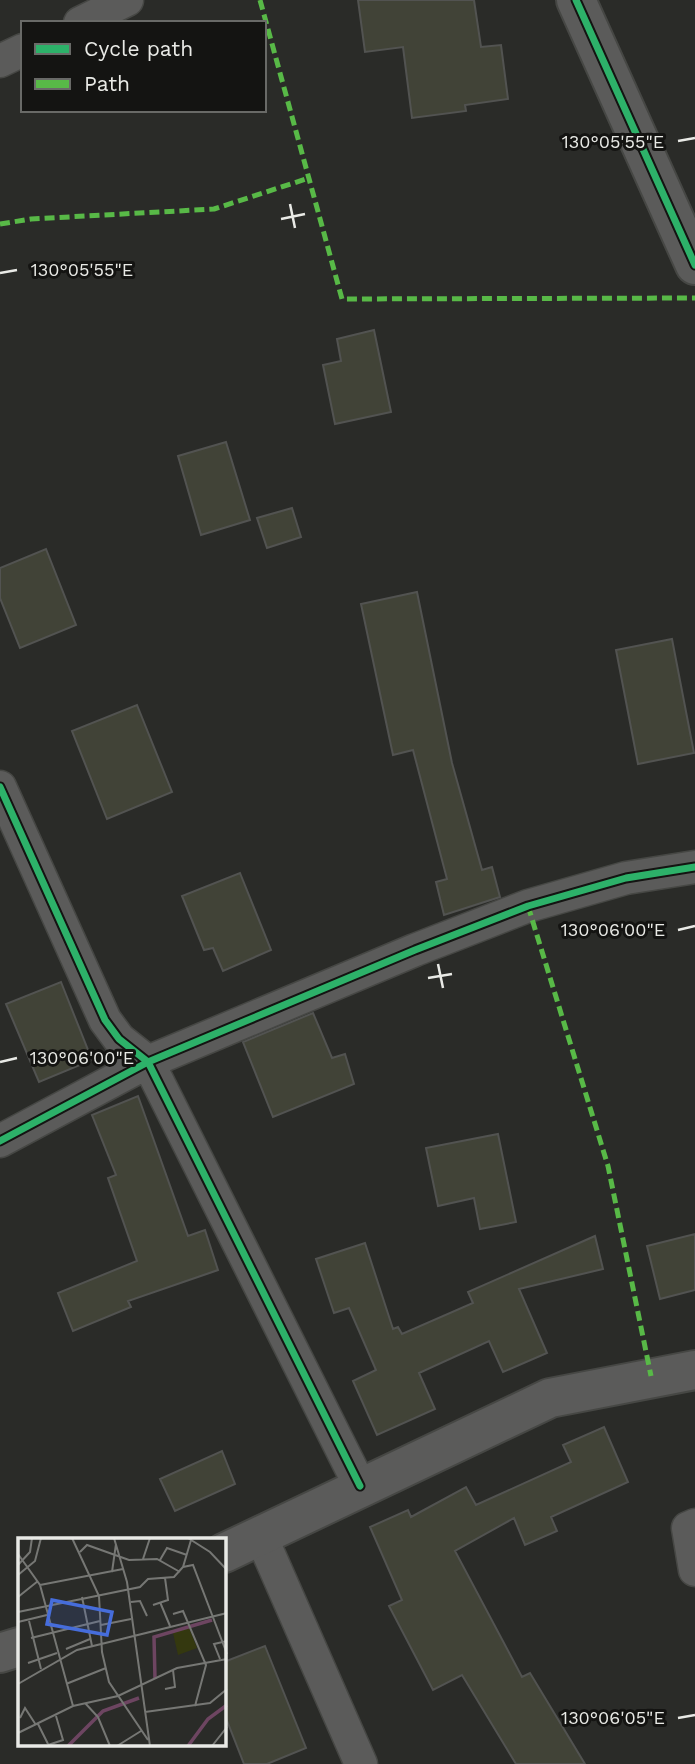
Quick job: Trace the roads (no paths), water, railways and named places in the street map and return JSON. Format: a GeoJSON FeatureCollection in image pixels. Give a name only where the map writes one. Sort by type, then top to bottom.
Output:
{"type":"FeatureCollection","features":[{"type":"Feature","properties":{"kind":"street"},"geometry":{"type":"LineString","coordinates":[[84,21],[127,0]]}},
{"type":"Feature","properties":{"kind":"street"},"geometry":{"type":"LineString","coordinates":[[576,0],[695,265]]}},
{"type":"Feature","properties":{"kind":"street"},"geometry":{"type":"LineString","coordinates":[[0,61],[21,51]]}},
{"type":"Feature","properties":{"kind":"street"},"geometry":{"type":"LineString","coordinates":[[0,787],[105,1020],[119,1039],[148,1062],[360,1486]]}},
{"type":"Feature","properties":{"kind":"street"},"geometry":{"type":"LineString","coordinates":[[0,1141],[148,1062],[528,906],[626,878],[695,867]]}},
{"type":"Feature","properties":{"kind":"street"},"geometry":{"type":"LineString","coordinates":[[226,1552],[550,1398],[695,1370]]}},
{"type":"Feature","properties":{"kind":"street"},"geometry":{"type":"LineString","coordinates":[[695,1525],[688,1528],[695,1570]]}},
{"type":"Feature","properties":{"kind":"street"},"geometry":{"type":"LineString","coordinates":[[260,1534],[361,1764]]}},
{"type":"Feature","properties":{"kind":"street"},"geometry":{"type":"LineString","coordinates":[[0,1653],[18,1647]]}}]}
